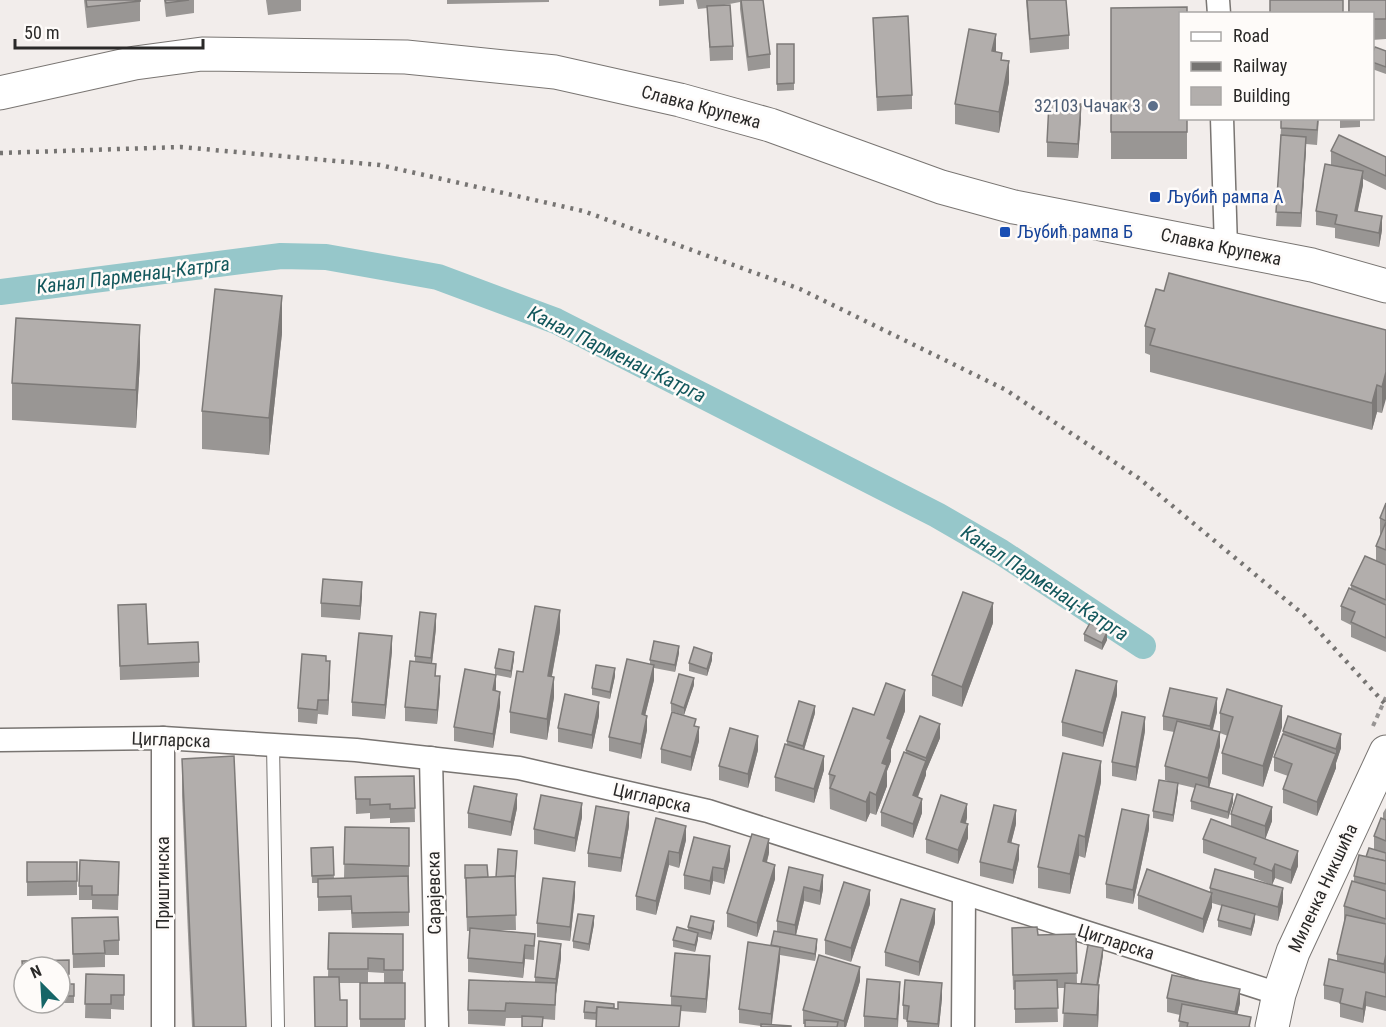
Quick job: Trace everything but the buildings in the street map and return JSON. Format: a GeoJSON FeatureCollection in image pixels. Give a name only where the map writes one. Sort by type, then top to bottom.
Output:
{"type":"FeatureCollection","features":[{"type":"Feature","properties":{"kind":"main road","name":"Славка Крупежа"},"geometry":{"type":"LineString","coordinates":[[0,93],[135,63],[202,54],[355,55],[504,66],[589,79],[680,100],[809,138],[941,187],[1014,207],[1312,265],[1386,286]]}},
{"type":"Feature","properties":{"kind":"main road","name":"Миленка Никшића"},"geometry":{"type":"LineString","coordinates":[[1272,1027],[1279,994],[1293,951],[1386,753]]}},
{"type":"Feature","properties":{"kind":"street"},"geometry":{"type":"LineString","coordinates":[[1222,120],[1226,248]]}},
{"type":"Feature","properties":{"kind":"street","name":"Цигларска"},"geometry":{"type":"LineString","coordinates":[[0,740],[163,738],[431,758],[519,768],[708,811],[1279,994]]}},
{"type":"Feature","properties":{"kind":"street","name":"Приштинска"},"geometry":{"type":"LineString","coordinates":[[163,738],[164,1027]]}},
{"type":"Feature","properties":{"kind":"street","name":"Сарајевска"},"geometry":{"type":"LineString","coordinates":[[431,758],[437,1027]]}},
{"type":"Feature","properties":{"kind":"street"},"geometry":{"type":"LineString","coordinates":[[963,1027],[964,894]]}},
{"type":"Feature","properties":{"kind":"lane"},"geometry":{"type":"LineString","coordinates":[[273,745],[278,1027]]}},
{"type":"Feature","properties":{"kind":"waterway","name":"Канал Парменац-Катрга"},"geometry":{"type":"LineString","coordinates":[[0,292],[281,256],[326,257],[438,277],[556,321],[937,515],[1001,552],[1143,646]]}},
{"type":"Feature","properties":{"kind":"railway"},"geometry":{"type":"LineString","coordinates":[[0,153],[181,147],[380,165],[583,211],[800,289],[1006,390],[1140,479],[1304,615],[1386,705]]}},
{"type":"Feature","properties":{"kind":"place","name":"32103 Чачак 3"},"geometry":{"type":"Point","coordinates":[1153,106]}},
{"type":"Feature","properties":{"kind":"place","name":"Љубић рампа А"},"geometry":{"type":"Point","coordinates":[1155,197]}},
{"type":"Feature","properties":{"kind":"place","name":"Љубић рампа Б"},"geometry":{"type":"Point","coordinates":[1005,232]}}]}
